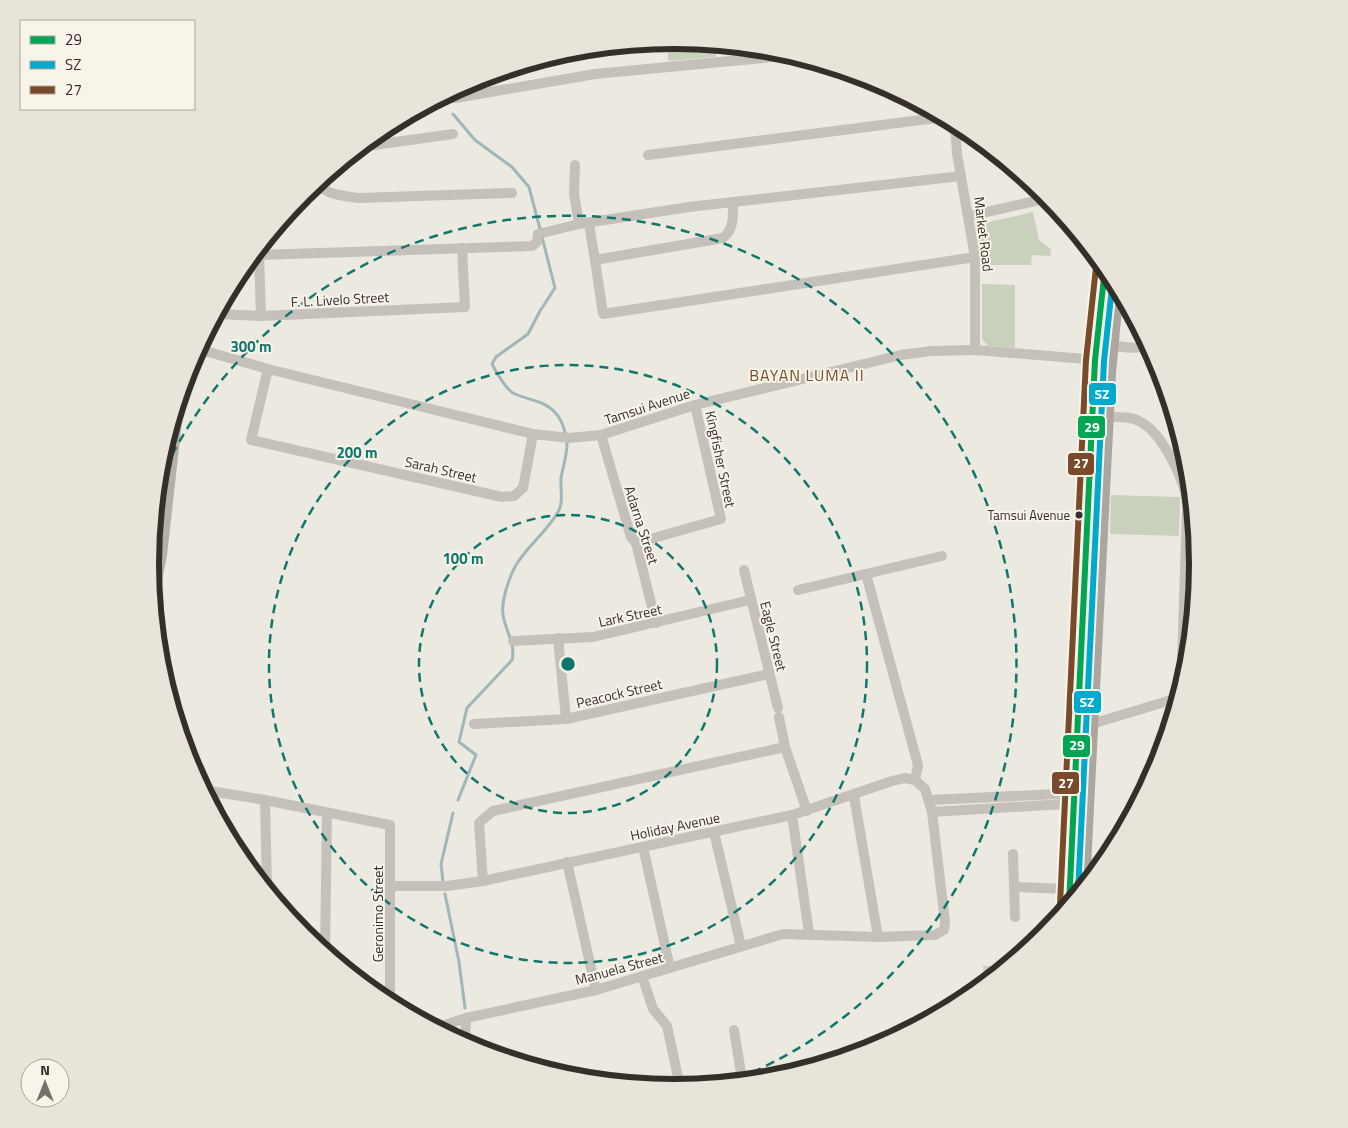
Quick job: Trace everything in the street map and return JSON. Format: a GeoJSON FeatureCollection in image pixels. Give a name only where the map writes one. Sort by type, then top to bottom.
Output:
{"type":"FeatureCollection","features":[{"type":"Feature","properties":{"kind":"highway"},"geometry":{"type":"LineString","coordinates":[[1081,798],[1077,729],[1096,343],[1104,281]]}},
{"type":"Feature","properties":{"kind":"highway"},"geometry":{"type":"LineString","coordinates":[[1076,886],[1081,798],[1091,725],[1110,361],[1117,345],[1117,301]]}},
{"type":"Feature","properties":{"kind":"street"},"geometry":{"type":"LineString","coordinates":[[455,98],[595,74],[767,58]]}},
{"type":"Feature","properties":{"kind":"street"},"geometry":{"type":"LineString","coordinates":[[648,155],[933,118]]}},
{"type":"Feature","properties":{"kind":"street"},"geometry":{"type":"LineString","coordinates":[[375,145],[453,134]]}},
{"type":"Feature","properties":{"kind":"street","name":"Market Road"},"geometry":{"type":"LineString","coordinates":[[956,134],[961,176],[975,257],[975,350]]}},
{"type":"Feature","properties":{"kind":"street"},"geometry":{"type":"LineString","coordinates":[[575,165],[574,194],[595,260],[603,314],[975,257]]}},
{"type":"Feature","properties":{"kind":"street"},"geometry":{"type":"LineString","coordinates":[[262,255],[532,246],[537,242],[538,234],[584,224],[689,207],[733,204],[961,176]]}},
{"type":"Feature","properties":{"kind":"street"},"geometry":{"type":"LineString","coordinates":[[322,189],[336,194],[358,198],[512,193]]}},
{"type":"Feature","properties":{"kind":"street"},"geometry":{"type":"LineString","coordinates":[[969,216],[1038,200]]}},
{"type":"Feature","properties":{"kind":"street"},"geometry":{"type":"LineString","coordinates":[[595,260],[723,238],[729,233],[732,226],[733,204]]}},
{"type":"Feature","properties":{"kind":"street","name":"F. L. Livelo Street"},"geometry":{"type":"LineString","coordinates":[[224,314],[262,316],[465,306],[462,248]]}},
{"type":"Feature","properties":{"kind":"street"},"geometry":{"type":"LineString","coordinates":[[259,259],[262,316]]}},
{"type":"Feature","properties":{"kind":"street"},"geometry":{"type":"LineString","coordinates":[[1096,343],[1117,345],[1127,349],[1141,348]]}},
{"type":"Feature","properties":{"kind":"street","name":"Tamsui Avenue"},"geometry":{"type":"LineString","coordinates":[[205,351],[268,369],[533,434],[569,438],[601,435],[695,405],[901,355],[945,350],[975,350],[1110,361]]}},
{"type":"Feature","properties":{"kind":"street","name":"Sarah Street"},"geometry":{"type":"LineString","coordinates":[[268,369],[251,440],[502,497],[514,496],[523,488],[533,434]]}},
{"type":"Feature","properties":{"kind":"street","name":"Kingfisher Street"},"geometry":{"type":"LineString","coordinates":[[636,543],[721,519],[695,405]]}},
{"type":"Feature","properties":{"kind":"street"},"geometry":{"type":"LineString","coordinates":[[1107,416],[1132,418],[1150,428],[1179,473],[1183,483]]}},
{"type":"Feature","properties":{"kind":"street","name":"Adarna Street"},"geometry":{"type":"LineString","coordinates":[[601,435],[631,537],[636,543],[656,623]]}},
{"type":"Feature","properties":{"kind":"street"},"geometry":{"type":"LineString","coordinates":[[1182,645],[1187,516]]}},
{"type":"Feature","properties":{"kind":"street"},"geometry":{"type":"LineString","coordinates":[[798,590],[942,556]]}},
{"type":"Feature","properties":{"kind":"street","name":"Eagle Street"},"geometry":{"type":"LineString","coordinates":[[744,570],[785,747],[807,811]]}},
{"type":"Feature","properties":{"kind":"street"},"geometry":{"type":"LineString","coordinates":[[866,574],[918,765],[915,780],[925,789],[932,812],[1081,798]]}},
{"type":"Feature","properties":{"kind":"street","name":"Lark Street"},"geometry":{"type":"LineString","coordinates":[[513,641],[593,637],[750,600]]}},
{"type":"Feature","properties":{"kind":"street"},"geometry":{"type":"LineString","coordinates":[[558,638],[566,719]]}},
{"type":"Feature","properties":{"kind":"street","name":"Peacock Street"},"geometry":{"type":"LineString","coordinates":[[474,724],[566,719],[769,674]]}},
{"type":"Feature","properties":{"kind":"street"},"geometry":{"type":"LineString","coordinates":[[1077,729],[1171,700]]}},
{"type":"Feature","properties":{"kind":"street"},"geometry":{"type":"LineString","coordinates":[[483,881],[478,835],[479,823],[493,811],[785,747]]}},
{"type":"Feature","properties":{"kind":"street","name":"Holiday Avenue"},"geometry":{"type":"LineString","coordinates":[[392,886],[447,886],[483,881],[792,815],[854,796],[892,781],[905,778],[915,780]]}},
{"type":"Feature","properties":{"kind":"street"},"geometry":{"type":"LineString","coordinates":[[212,791],[327,813],[325,943]]}},
{"type":"Feature","properties":{"kind":"street"},"geometry":{"type":"LineString","coordinates":[[854,796],[878,937]]}},
{"type":"Feature","properties":{"kind":"street"},"geometry":{"type":"LineString","coordinates":[[929,800],[1081,798]]}},
{"type":"Feature","properties":{"kind":"street"},"geometry":{"type":"LineString","coordinates":[[265,800],[267,880]]}},
{"type":"Feature","properties":{"kind":"street","name":"Manuela Street"},"geometry":{"type":"LineString","coordinates":[[444,1025],[466,1018],[596,990],[783,934],[809,933],[825,936],[878,937],[935,935],[944,930],[932,812]]}},
{"type":"Feature","properties":{"kind":"street","name":"Geronimo Street"},"geometry":{"type":"LineString","coordinates":[[327,813],[390,825],[392,886],[390,993]]}},
{"type":"Feature","properties":{"kind":"street"},"geometry":{"type":"LineString","coordinates":[[792,815],[809,933]]}},
{"type":"Feature","properties":{"kind":"street"},"geometry":{"type":"LineString","coordinates":[[714,832],[741,946]]}},
{"type":"Feature","properties":{"kind":"street"},"geometry":{"type":"LineString","coordinates":[[643,847],[670,968]]}},
{"type":"Feature","properties":{"kind":"street"},"geometry":{"type":"LineString","coordinates":[[1013,854],[1015,917]]}},
{"type":"Feature","properties":{"kind":"street"},"geometry":{"type":"LineString","coordinates":[[567,862],[596,990]]}},
{"type":"Feature","properties":{"kind":"street"},"geometry":{"type":"LineString","coordinates":[[1014,887],[1075,888]]}},
{"type":"Feature","properties":{"kind":"street"},"geometry":{"type":"LineString","coordinates":[[642,976],[653,1008],[667,1026],[678,1079]]}},
{"type":"Feature","properties":{"kind":"street"},"geometry":{"type":"LineString","coordinates":[[465,1035],[466,1018]]}},
{"type":"Feature","properties":{"kind":"street"},"geometry":{"type":"LineString","coordinates":[[734,1030],[742,1075]]}},
{"type":"Feature","properties":{"kind":"green space"},"geometry":{"type":"Polygon","coordinates":[[[667,49],[716,51],[716,57],[668,61],[667,49]]]}},
{"type":"Feature","properties":{"kind":"green space"},"geometry":{"type":"Polygon","coordinates":[[[1033,212],[1039,240],[1051,249],[1050,256],[1032,255],[1031,265],[982,265],[976,225],[1033,212]]]}},
{"type":"Feature","properties":{"kind":"green space"},"geometry":{"type":"Polygon","coordinates":[[[982,284],[1015,285],[1015,348],[988,346],[982,339],[982,284]]]}},
{"type":"Feature","properties":{"kind":"green space"},"geometry":{"type":"Polygon","coordinates":[[[1111,495],[1180,497],[1179,536],[1110,534],[1111,495]]]}},
{"type":"Feature","properties":{"kind":"green space"},"geometry":{"type":"Polygon","coordinates":[[[983,966],[996,966],[988,973],[984,976],[983,966]]]}},
{"type":"Feature","properties":{"kind":"waterway"},"geometry":{"type":"LineString","coordinates":[[453,114],[475,140],[512,167],[529,187],[540,229]]}},
{"type":"Feature","properties":{"kind":"waterway"},"geometry":{"type":"LineString","coordinates":[[458,800],[476,755],[459,742],[467,708],[512,660],[512,646],[503,612],[508,583],[518,562],[554,519],[561,504],[561,478],[567,444],[561,422],[558,416],[548,407],[512,392],[502,381],[492,364],[496,357],[528,334],[555,288],[542,237]]}},
{"type":"Feature","properties":{"kind":"waterway"},"geometry":{"type":"LineString","coordinates":[[443,882],[441,864],[453,813]]}},
{"type":"Feature","properties":{"kind":"waterway"},"geometry":{"type":"LineString","coordinates":[[445,894],[459,962],[465,1008]]}},
{"type":"Feature","properties":{"kind":"transit line","name":"27"},"geometry":{"type":"LineString","coordinates":[[1060,905],[1086,360],[1096,269]]}},
{"type":"Feature","properties":{"kind":"transit line","name":"29"},"geometry":{"type":"LineString","coordinates":[[1070,894],[1095,360],[1104,281]]}},
{"type":"Feature","properties":{"kind":"transit line","name":"SZ"},"geometry":{"type":"LineString","coordinates":[[1078,883],[1104,361],[1111,293]]}},
{"type":"Feature","properties":{"kind":"place","name":"Tamsui Avenue"},"geometry":{"type":"Point","coordinates":[1079,515]}},
{"type":"Feature","properties":{"kind":"district","name":"BAYAN LUMA II"},"geometry":{"type":"Point","coordinates":[807,375]}}]}
